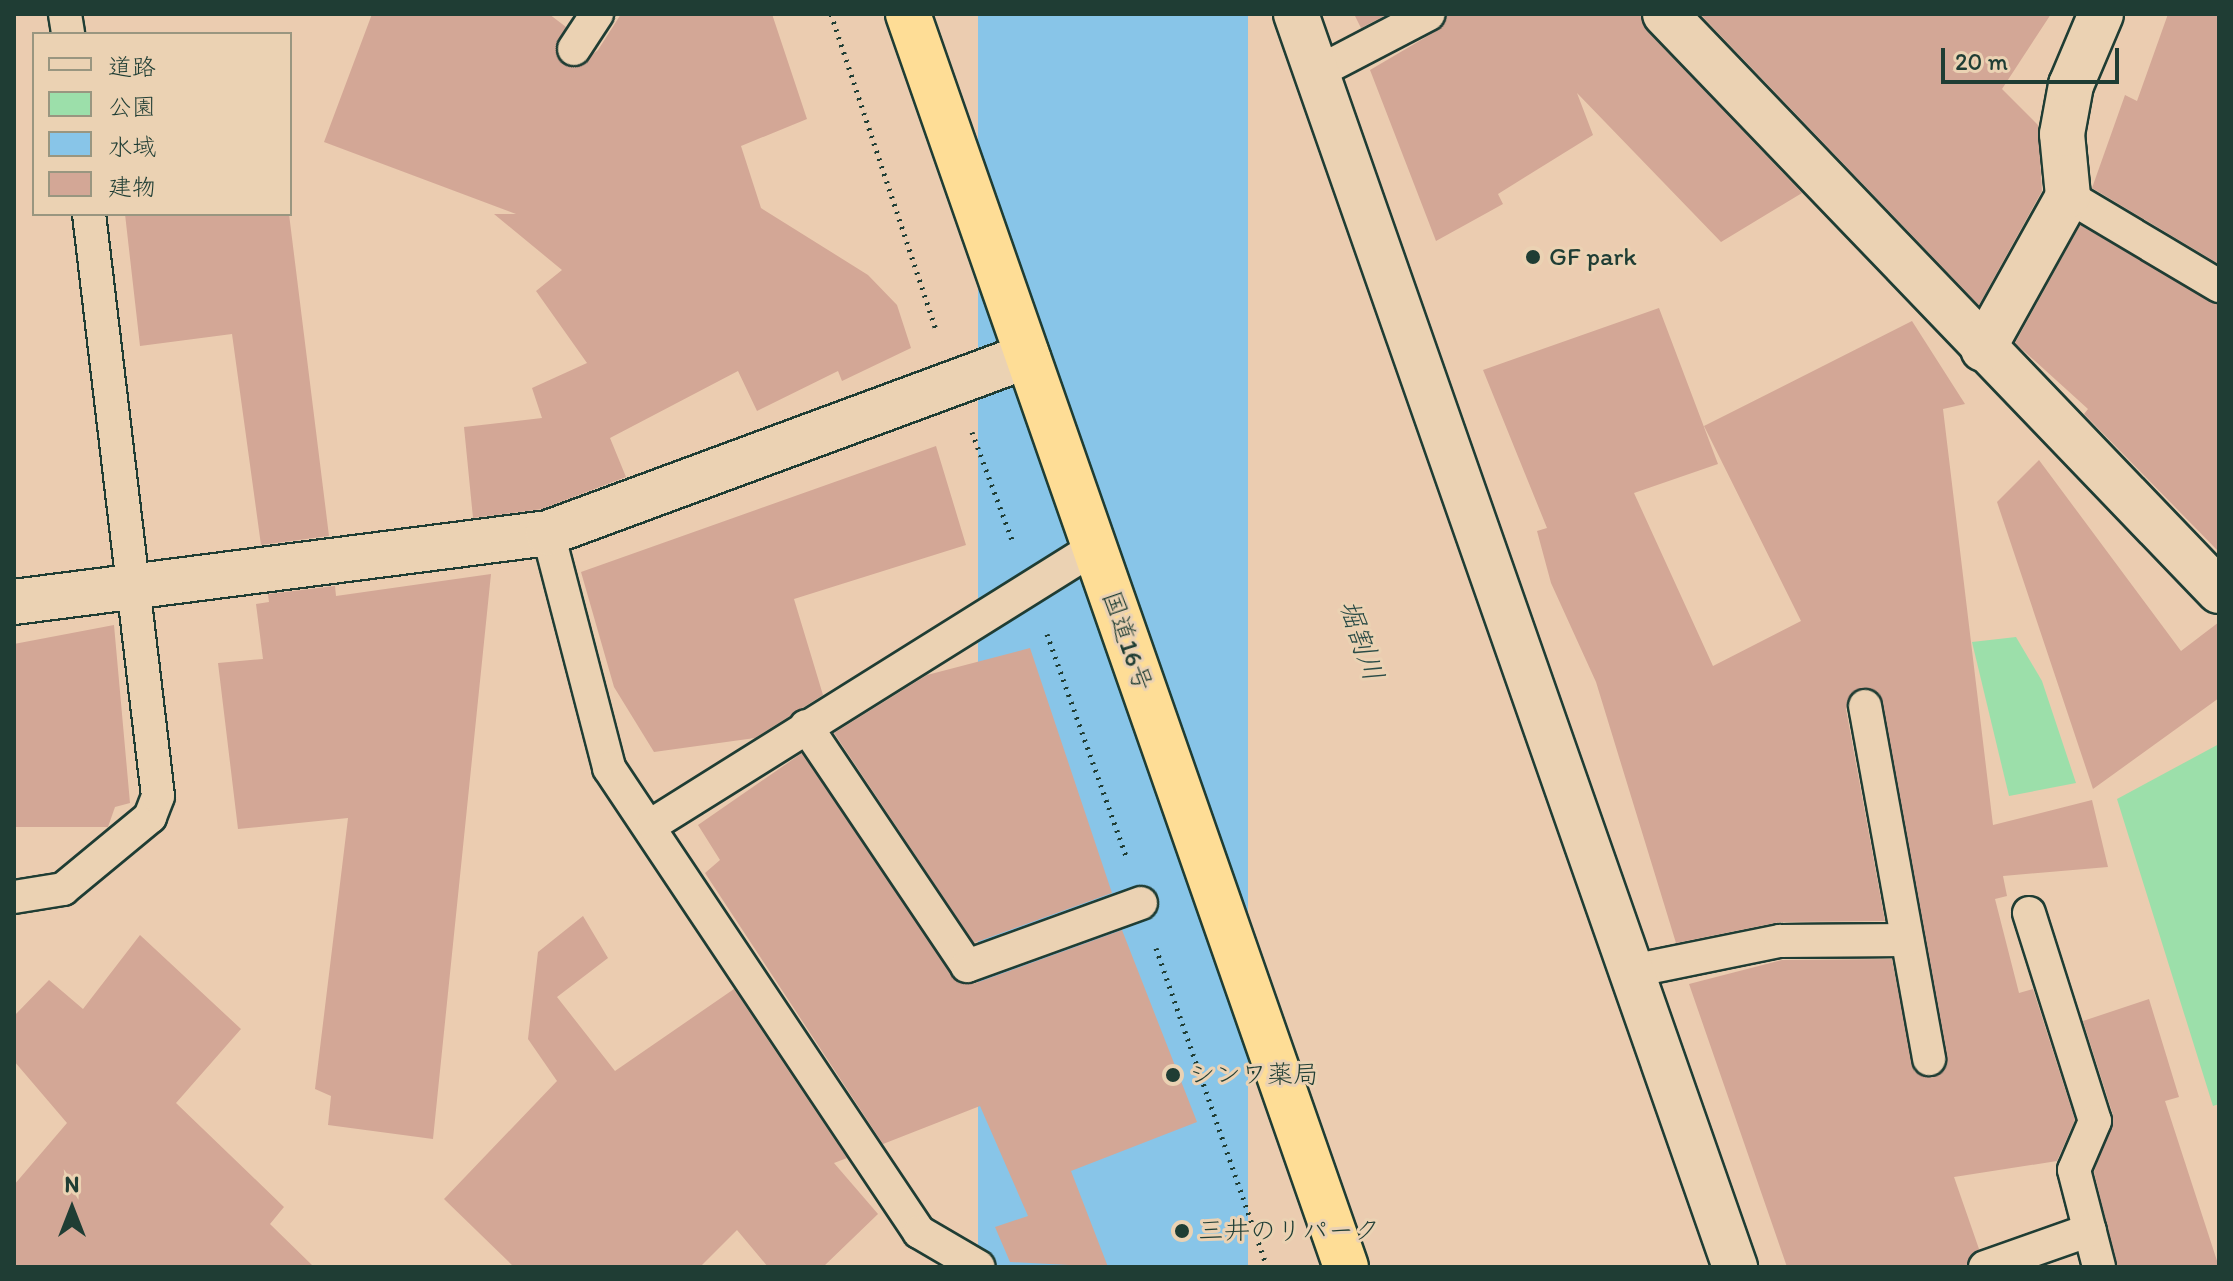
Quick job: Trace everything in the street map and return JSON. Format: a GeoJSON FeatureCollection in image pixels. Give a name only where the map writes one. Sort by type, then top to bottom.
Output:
{"type":"FeatureCollection","features":[{"type":"Feature","properties":{"kind":"highway","name":"国道16号"},"geometry":{"type":"LineString","coordinates":[[908,14],[1346,1267]]}},
{"type":"Feature","properties":{"kind":"street"},"geometry":{"type":"LineString","coordinates":[[1296,14],[1735,1267]]}},
{"type":"Feature","properties":{"kind":"street"},"geometry":{"type":"LineString","coordinates":[[1665,14],[1983,349],[2219,591]]}},
{"type":"Feature","properties":{"kind":"street"},"geometry":{"type":"LineString","coordinates":[[1983,349],[2068,196],[2062,134],[2071,85],[2101,14]]}},
{"type":"Feature","properties":{"kind":"street"},"geometry":{"type":"LineString","coordinates":[[14,602],[548,533],[1027,356]]}},
{"type":"Feature","properties":{"kind":"lane"},"geometry":{"type":"LineString","coordinates":[[574,49],[597,14]]}},
{"type":"Feature","properties":{"kind":"lane"},"geometry":{"type":"LineString","coordinates":[[1316,73],[1429,14]]}},
{"type":"Feature","properties":{"kind":"lane"},"geometry":{"type":"LineString","coordinates":[[2068,196],[2219,286]]}},
{"type":"Feature","properties":{"kind":"lane"},"geometry":{"type":"LineString","coordinates":[[14,897],[63,889],[154,806],[133,588],[89,216]]}},
{"type":"Feature","properties":{"kind":"lane"},"geometry":{"type":"LineString","coordinates":[[548,533],[609,768],[653,824],[919,1232],[979,1267]]}},
{"type":"Feature","properties":{"kind":"lane"},"geometry":{"type":"LineString","coordinates":[[653,824],[1029,584],[1094,548]]}},
{"type":"Feature","properties":{"kind":"lane"},"geometry":{"type":"LineString","coordinates":[[1865,706],[1929,1059]]}},
{"type":"Feature","properties":{"kind":"lane"},"geometry":{"type":"LineString","coordinates":[[806,726],[967,966],[1141,903]]}},
{"type":"Feature","properties":{"kind":"lane"},"geometry":{"type":"LineString","coordinates":[[2029,913],[2095,1121],[2074,1170],[2099,1267]]}},
{"type":"Feature","properties":{"kind":"lane"},"geometry":{"type":"LineString","coordinates":[[1632,971],[1780,941],[1907,940]]}},
{"type":"Feature","properties":{"kind":"lane"},"geometry":{"type":"LineString","coordinates":[[1985,1267],[2090,1230]]}},
{"type":"Feature","properties":{"kind":"path"},"geometry":{"type":"LineString","coordinates":[[831,14],[939,338]]}},
{"type":"Feature","properties":{"kind":"path"},"geometry":{"type":"LineString","coordinates":[[970,426],[1029,584],[1267,1267]]}},
{"type":"Feature","properties":{"kind":"green space"},"geometry":{"type":"Polygon","coordinates":[[[2016,637],[2042,681],[2076,783],[2009,796],[1972,642],[2016,637]]]}},
{"type":"Feature","properties":{"kind":"green space"},"geometry":{"type":"Polygon","coordinates":[[[2219,744],[2219,1104],[2213,1106],[2117,799],[2219,744]]]}},
{"type":"Feature","properties":{"kind":"water"},"geometry":{"type":"Polygon","coordinates":[[[978,14],[1248,14],[1248,1267],[978,1267],[978,14]]]}},
{"type":"Feature","properties":{"kind":"building"},"geometry":{"type":"Polygon","coordinates":[[[372,14],[549,14],[566,27],[557,57],[574,68],[598,50],[621,14],[772,14],[807,119],[741,146],[761,208],[868,275],[897,305],[911,348],[842,381],[838,371],[757,411],[738,371],[610,438],[626,477],[542,509],[473,518],[464,427],[542,418],[532,388],[587,363],[536,291],[562,270],[494,214],[516,214],[324,142],[372,14]]]}},
{"type":"Feature","properties":{"kind":"building"},"geometry":{"type":"Polygon","coordinates":[[[1354,14],[1388,14],[1361,28],[1354,14]]]}},
{"type":"Feature","properties":{"kind":"building"},"geometry":{"type":"Polygon","coordinates":[[[1448,14],[1641,14],[1647,31],[1802,193],[1721,242],[1577,93],[1593,135],[1498,194],[1503,204],[1436,241],[1370,70],[1438,30],[1448,14]]]}},
{"type":"Feature","properties":{"kind":"building"},"geometry":{"type":"Polygon","coordinates":[[[1700,14],[2051,14],[2002,89],[2038,125],[2042,191],[1979,305],[1700,14]]]}},
{"type":"Feature","properties":{"kind":"building"},"geometry":{"type":"Polygon","coordinates":[[[2168,14],[2219,14],[2219,264],[2092,188],[2125,95],[2137,101],[2168,14]]]}},
{"type":"Feature","properties":{"kind":"building"},"geometry":{"type":"Polygon","coordinates":[[[125,216],[289,216],[329,536],[261,545],[232,334],[140,346],[125,216]]]}},
{"type":"Feature","properties":{"kind":"building"},"geometry":{"type":"Polygon","coordinates":[[[2080,225],[2219,305],[2219,552],[2084,414],[2088,409],[2015,343],[2080,225]]]}},
{"type":"Feature","properties":{"kind":"building"},"geometry":{"type":"Polygon","coordinates":[[[1659,308],[1718,464],[1634,493],[1713,666],[1801,621],[1704,426],[1912,321],[1965,404],[1943,409],[1993,825],[2092,800],[2108,867],[2003,876],[2007,896],[1995,899],[2019,993],[2033,989],[2075,1120],[2057,1161],[1954,1177],[1979,1249],[1966,1267],[1787,1267],[1689,984],[1782,960],[1892,959],[1914,1071],[1932,1078],[1947,1066],[1880,694],[1861,688],[1846,709],[1885,921],[1780,922],[1676,943],[1596,682],[1551,583],[1537,531],[1547,528],[1483,370],[1659,308]]]}},
{"type":"Feature","properties":{"kind":"building"},"geometry":{"type":"Polygon","coordinates":[[[936,446],[966,545],[794,599],[823,695],[755,738],[654,752],[614,687],[581,572],[936,446]]]}},
{"type":"Feature","properties":{"kind":"building"},"geometry":{"type":"Polygon","coordinates":[[[2039,460],[2181,651],[2219,622],[2219,698],[2093,789],[1997,502],[2039,460]]]}},
{"type":"Feature","properties":{"kind":"building"},"geometry":{"type":"Polygon","coordinates":[[[491,574],[433,1139],[328,1125],[331,1096],[315,1089],[348,818],[238,829],[218,663],[263,659],[256,604],[269,602],[268,594],[335,586],[336,596],[491,574]]]}},
{"type":"Feature","properties":{"kind":"building"},"geometry":{"type":"Polygon","coordinates":[[[114,625],[130,803],[115,807],[108,827],[14,827],[14,644],[114,625]]]}},
{"type":"Feature","properties":{"kind":"building"},"geometry":{"type":"Polygon","coordinates":[[[1030,648],[1112,893],[974,943],[834,733],[927,675],[1030,648]]]}},
{"type":"Feature","properties":{"kind":"building"},"geometry":{"type":"Polygon","coordinates":[[[802,753],[958,983],[973,984],[1122,930],[1197,1122],[1071,1171],[1108,1267],[1010,1262],[995,1227],[1028,1216],[980,1106],[883,1144],[705,873],[720,860],[698,825],[802,753]]]}},
{"type":"Feature","properties":{"kind":"building"},"geometry":{"type":"Polygon","coordinates":[[[583,916],[608,958],[557,997],[615,1071],[734,989],[847,1158],[834,1163],[878,1214],[823,1267],[768,1267],[737,1230],[700,1267],[514,1267],[444,1199],[557,1081],[528,1039],[538,952],[583,916]]]}},
{"type":"Feature","properties":{"kind":"building"},"geometry":{"type":"Polygon","coordinates":[[[140,935],[241,1029],[176,1103],[284,1207],[270,1224],[314,1267],[14,1267],[14,1185],[67,1123],[14,1061],[14,1016],[49,980],[83,1009],[140,935]]]}},
{"type":"Feature","properties":{"kind":"building"},"geometry":{"type":"Polygon","coordinates":[[[2149,999],[2179,1097],[2165,1101],[2219,1267],[2117,1267],[2094,1172],[2113,1115],[2083,1021],[2149,999]]]}},
{"type":"Feature","properties":{"kind":"place","name":"GF park"},"geometry":{"type":"Point","coordinates":[1533,257]}},
{"type":"Feature","properties":{"kind":"place","name":"シンワ薬局"},"geometry":{"type":"Point","coordinates":[1173,1075]}},
{"type":"Feature","properties":{"kind":"place","name":"三井のリパーク"},"geometry":{"type":"Point","coordinates":[1182,1231]}},
{"type":"Feature","properties":{"kind":"water label","name":"堀割川"},"geometry":{"type":"Point","coordinates":[1362,640]}}]}
